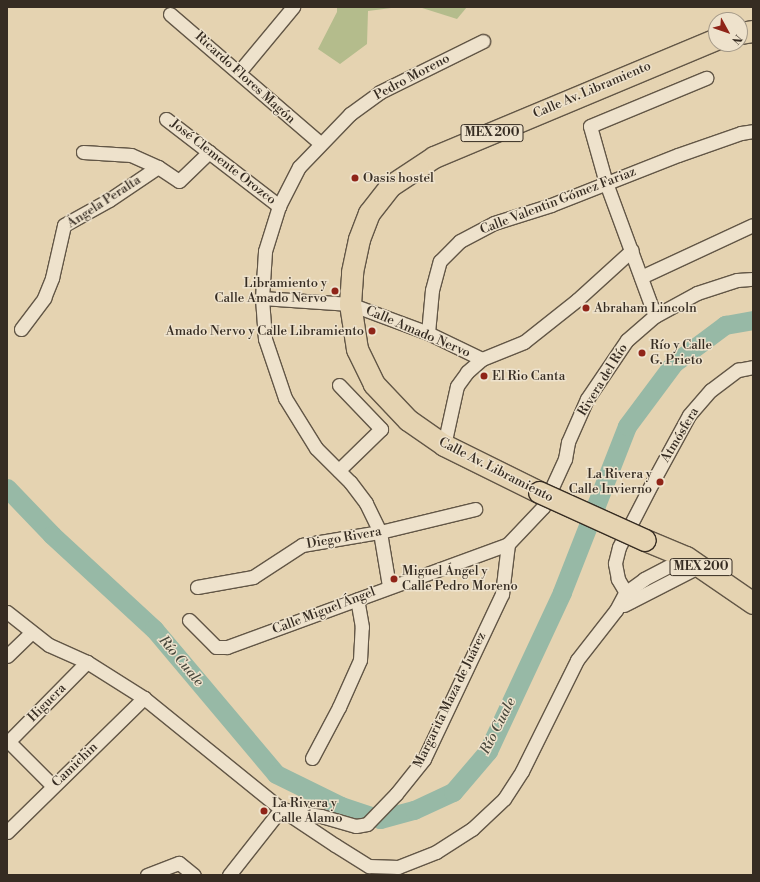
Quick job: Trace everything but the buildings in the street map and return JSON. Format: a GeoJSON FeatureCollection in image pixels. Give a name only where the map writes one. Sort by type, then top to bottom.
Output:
{"type":"FeatureCollection","features":[{"type":"Feature","properties":{"kind":"main road","name":"Calle Av. Libramiento"},"geometry":{"type":"LineString","coordinates":[[708,42],[434,157],[390,186],[369,213],[359,240],[352,272],[350,304],[357,349],[374,384],[408,420],[444,445],[541,500],[645,540],[693,562],[753,603]]}},
{"type":"Feature","properties":{"kind":"street"},"geometry":{"type":"LineString","coordinates":[[239,72],[293,7]]}},
{"type":"Feature","properties":{"kind":"street","name":"Ricardo Flores Magón"},"geometry":{"type":"LineString","coordinates":[[170,14],[320,143]]}},
{"type":"Feature","properties":{"kind":"street","name":"Pedro Moreno"},"geometry":{"type":"LineString","coordinates":[[389,586],[380,532],[366,503],[339,470],[316,448],[285,398],[265,339],[262,298],[265,252],[279,206],[299,167],[320,143],[350,114],[380,92],[483,41]]}},
{"type":"Feature","properties":{"kind":"street"},"geometry":{"type":"LineString","coordinates":[[655,316],[632,250],[606,183],[590,126],[706,78]]}},
{"type":"Feature","properties":{"kind":"street","name":"José Clemente Orozco"},"geometry":{"type":"LineString","coordinates":[[166,119],[279,206]]}},
{"type":"Feature","properties":{"kind":"street","name":"Calle Valentin Gómez Fariaz"},"geometry":{"type":"LineString","coordinates":[[428,333],[432,290],[440,262],[460,241],[494,223],[606,183],[678,155],[741,133],[753,132]]}},
{"type":"Feature","properties":{"kind":"street","name":"Ángela Peralta"},"geometry":{"type":"LineString","coordinates":[[83,152],[131,155],[158,167],[179,181],[209,152]]}},
{"type":"Feature","properties":{"kind":"street","name":"Ángela Peralta"},"geometry":{"type":"LineString","coordinates":[[21,329],[41,303],[52,278],[64,226],[109,200],[158,167]]}},
{"type":"Feature","properties":{"kind":"street"},"geometry":{"type":"LineString","coordinates":[[641,277],[753,225]]}},
{"type":"Feature","properties":{"kind":"street","name":"Calle Amado Nervo"},"geometry":{"type":"LineString","coordinates":[[262,298],[350,304],[428,333],[482,360],[524,342],[577,300],[632,250]]}},
{"type":"Feature","properties":{"kind":"street","name":"Rivera del Río"},"geometry":{"type":"LineString","coordinates":[[541,500],[565,459],[568,442],[587,399],[628,340],[655,316],[698,293],[737,280],[753,279]]}},
{"type":"Feature","properties":{"kind":"street"},"geometry":{"type":"LineString","coordinates":[[444,445],[457,386],[482,360]]}},
{"type":"Feature","properties":{"kind":"street","name":"Atmósfera"},"geometry":{"type":"LineString","coordinates":[[628,597],[618,580],[615,563],[619,547],[652,483],[689,415],[711,390],[738,370],[753,367]]}},
{"type":"Feature","properties":{"kind":"street"},"geometry":{"type":"LineString","coordinates":[[339,385],[381,429],[339,470]]}},
{"type":"Feature","properties":{"kind":"street","name":"Calle Miguel Ángel"},"geometry":{"type":"LineString","coordinates":[[189,620],[216,647],[227,647],[389,586],[508,544],[541,500]]}},
{"type":"Feature","properties":{"kind":"street","name":"Diego Rivera"},"geometry":{"type":"LineString","coordinates":[[197,588],[253,577],[302,545],[380,532],[475,508]]}},
{"type":"Feature","properties":{"kind":"street","name":"Margarita Maza de Juárez"},"geometry":{"type":"LineString","coordinates":[[281,809],[321,816],[356,826],[368,824],[396,794],[424,759],[502,594],[508,544]]}},
{"type":"Feature","properties":{"kind":"street"},"geometry":{"type":"LineString","coordinates":[[7,612],[31,633],[87,662],[144,698],[281,809],[368,866],[398,866],[436,852],[472,829],[504,799],[522,771],[577,660],[616,610],[628,597],[693,562]]}},
{"type":"Feature","properties":{"kind":"street"},"geometry":{"type":"LineString","coordinates":[[312,758],[339,707],[360,660],[362,627],[357,599]]}},
{"type":"Feature","properties":{"kind":"street"},"geometry":{"type":"LineString","coordinates":[[7,656],[31,633]]}},
{"type":"Feature","properties":{"kind":"street","name":"Higuera"},"geometry":{"type":"LineString","coordinates":[[8,742],[87,662]]}},
{"type":"Feature","properties":{"kind":"street","name":"Camichin"},"geometry":{"type":"LineString","coordinates":[[7,832],[144,698]]}},
{"type":"Feature","properties":{"kind":"street"},"geometry":{"type":"LineString","coordinates":[[8,742],[53,786]]}},
{"type":"Feature","properties":{"kind":"street"},"geometry":{"type":"LineString","coordinates":[[229,875],[281,809]]}},
{"type":"Feature","properties":{"kind":"street"},"geometry":{"type":"LineString","coordinates":[[147,875],[179,863],[194,875]]}},
{"type":"Feature","properties":{"kind":"green space"},"geometry":{"type":"Polygon","coordinates":[[[337,7],[399,7],[368,11],[367,44],[340,64],[318,49],[337,12],[337,7]]]}},
{"type":"Feature","properties":{"kind":"green space"},"geometry":{"type":"Polygon","coordinates":[[[419,7],[467,7],[457,19],[419,7]]]}},
{"type":"Feature","properties":{"kind":"waterway","name":"Río Cuale"},"geometry":{"type":"LineString","coordinates":[[7,488],[52,535],[154,629],[276,774],[341,806],[380,819],[414,810],[453,792],[488,751],[562,592],[627,426],[674,363],[725,325],[753,320]]}},
{"type":"Feature","properties":{"kind":"place","name":"Oasis hostel"},"geometry":{"type":"Point","coordinates":[355,178]}},
{"type":"Feature","properties":{"kind":"place","name":"Libramiento y Calle Amado Nervo"},"geometry":{"type":"Point","coordinates":[335,291]}},
{"type":"Feature","properties":{"kind":"place","name":"Abraham Lincoln"},"geometry":{"type":"Point","coordinates":[586,308]}},
{"type":"Feature","properties":{"kind":"place","name":"Amado Nervo y Calle Libramiento"},"geometry":{"type":"Point","coordinates":[372,331]}},
{"type":"Feature","properties":{"kind":"place","name":"Río y Calle G. Prieto"},"geometry":{"type":"Point","coordinates":[642,353]}},
{"type":"Feature","properties":{"kind":"place","name":"El Rio Canta"},"geometry":{"type":"Point","coordinates":[484,376]}},
{"type":"Feature","properties":{"kind":"place","name":"La Rivera y Calle Invierno"},"geometry":{"type":"Point","coordinates":[660,482]}},
{"type":"Feature","properties":{"kind":"place","name":"Miguel Ángel y Calle Pedro Moreno"},"geometry":{"type":"Point","coordinates":[394,579]}},
{"type":"Feature","properties":{"kind":"place","name":"La Rivera y Calle Álamo"},"geometry":{"type":"Point","coordinates":[264,811]}}]}
